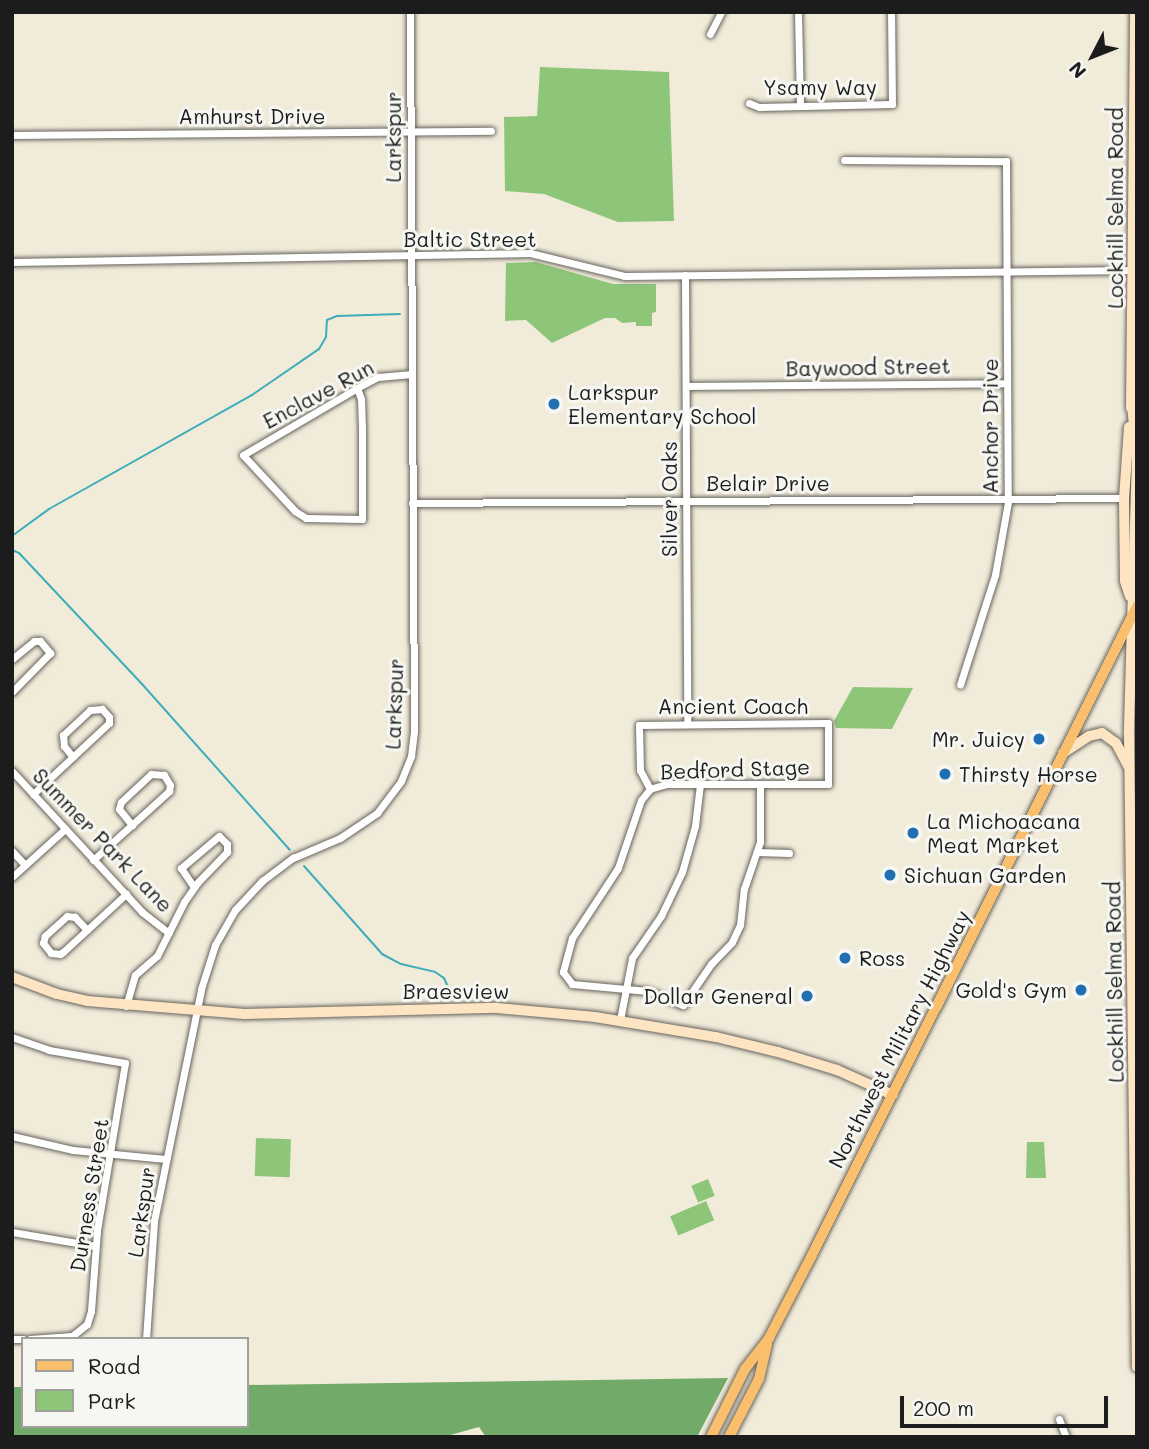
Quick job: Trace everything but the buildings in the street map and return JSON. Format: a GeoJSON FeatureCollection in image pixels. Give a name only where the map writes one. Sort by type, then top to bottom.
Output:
{"type":"FeatureCollection","features":[{"type":"Feature","properties":{"kind":"main road","name":"Lockhill Selma Road"},"geometry":{"type":"LineString","coordinates":[[1134,601],[1125,581],[1124,498],[1132,405],[1135,12]]}},
{"type":"Feature","properties":{"kind":"main road","name":"Lockhill Selma Road"},"geometry":{"type":"LineString","coordinates":[[1132,405],[1137,479],[1134,601]]}},
{"type":"Feature","properties":{"kind":"main road"},"geometry":{"type":"LineString","coordinates":[[1124,498],[1130,503],[1136,531]]}},
{"type":"Feature","properties":{"kind":"main road","name":"Northwest Military Highway"},"geometry":{"type":"LineString","coordinates":[[711,1437],[745,1369],[769,1338],[892,1095],[1130,619],[1134,601]]}},
{"type":"Feature","properties":{"kind":"main road","name":"Lockhill Selma Road"},"geometry":{"type":"LineString","coordinates":[[1130,619],[1137,1367]]}},
{"type":"Feature","properties":{"kind":"main road"},"geometry":{"type":"LineString","coordinates":[[1062,753],[1089,736],[1102,733],[1116,743],[1130,770]]}},
{"type":"Feature","properties":{"kind":"main road","name":"Braesview"},"geometry":{"type":"LineString","coordinates":[[12,977],[57,994],[127,1006],[272,1015],[497,1008],[620,1020],[716,1037],[778,1052],[837,1070],[892,1095]]}},
{"type":"Feature","properties":{"kind":"main road","name":"Northwest Military Highway"},"geometry":{"type":"LineString","coordinates":[[729,1437],[758,1379],[769,1338]]}},
{"type":"Feature","properties":{"kind":"street","name":"Larkspur"},"geometry":{"type":"LineString","coordinates":[[146,1337],[154,1222],[197,1010],[215,945],[248,895],[293,858],[340,838],[367,821],[386,803],[406,769],[414,731],[410,12]]}},
{"type":"Feature","properties":{"kind":"street"},"geometry":{"type":"LineString","coordinates":[[710,34],[721,12]]}},
{"type":"Feature","properties":{"kind":"street"},"geometry":{"type":"LineString","coordinates":[[798,12],[800,106]]}},
{"type":"Feature","properties":{"kind":"street","name":"Ysamy Way"},"geometry":{"type":"LineString","coordinates":[[749,103],[759,107],[892,104],[891,12]]}},
{"type":"Feature","properties":{"kind":"street","name":"Amhurst Drive"},"geometry":{"type":"LineString","coordinates":[[12,135],[491,131]]}},
{"type":"Feature","properties":{"kind":"street","name":"Anchor Drive"},"geometry":{"type":"LineString","coordinates":[[844,160],[1006,161],[1008,498],[999,559],[960,685]]}},
{"type":"Feature","properties":{"kind":"street","name":"Baltic Street"},"geometry":{"type":"LineString","coordinates":[[12,262],[530,253],[612,275],[1134,270]]}},
{"type":"Feature","properties":{"kind":"street","name":"Silver Oaks"},"geometry":{"type":"LineString","coordinates":[[685,275],[687,724]]}},
{"type":"Feature","properties":{"kind":"street","name":"Enclave Run"},"geometry":{"type":"LineString","coordinates":[[357,388],[361,399],[362,519],[313,519],[300,515],[243,455],[357,388],[378,377],[412,374]]}},
{"type":"Feature","properties":{"kind":"street","name":"Baywood Street"},"geometry":{"type":"LineString","coordinates":[[687,386],[1007,383]]}},
{"type":"Feature","properties":{"kind":"street","name":"Belair Drive"},"geometry":{"type":"LineString","coordinates":[[412,503],[1124,498]]}},
{"type":"Feature","properties":{"kind":"street"},"geometry":{"type":"LineString","coordinates":[[12,659],[37,640],[50,653],[12,692]]}},
{"type":"Feature","properties":{"kind":"street"},"geometry":{"type":"LineString","coordinates":[[33,794],[73,757],[109,723],[109,717],[102,709],[90,710],[63,735],[64,746],[73,757]]}},
{"type":"Feature","properties":{"kind":"street","name":"Ancient Coach"},"geometry":{"type":"LineString","coordinates":[[650,789],[640,770],[639,725],[828,723],[828,784]]}},
{"type":"Feature","properties":{"kind":"street","name":"Summer Park Lane"},"geometry":{"type":"LineString","coordinates":[[12,771],[93,860],[152,920],[169,933]]}},
{"type":"Feature","properties":{"kind":"street"},"geometry":{"type":"LineString","coordinates":[[93,860],[169,792],[170,785],[164,775],[151,774],[121,802],[119,809],[132,825]]}},
{"type":"Feature","properties":{"kind":"street","name":"Bedford Stage"},"geometry":{"type":"LineString","coordinates":[[627,988],[567,982],[563,972],[569,944],[618,868],[638,807],[650,789],[667,784],[828,784]]}},
{"type":"Feature","properties":{"kind":"street"},"geometry":{"type":"LineString","coordinates":[[620,1020],[634,954],[661,916],[682,872],[695,826],[700,784]]}},
{"type":"Feature","properties":{"kind":"street"},"geometry":{"type":"LineString","coordinates":[[627,988],[656,993],[683,1005],[736,935],[742,915],[744,889],[757,852],[760,784]]}},
{"type":"Feature","properties":{"kind":"street"},"geometry":{"type":"LineString","coordinates":[[12,877],[65,829]]}},
{"type":"Feature","properties":{"kind":"street"},"geometry":{"type":"LineString","coordinates":[[127,1006],[132,980],[157,956],[194,887],[229,849],[219,836],[181,868],[194,887]]}},
{"type":"Feature","properties":{"kind":"street"},"geometry":{"type":"LineString","coordinates":[[12,851],[25,865]]}},
{"type":"Feature","properties":{"kind":"street"},"geometry":{"type":"LineString","coordinates":[[757,852],[789,853]]}},
{"type":"Feature","properties":{"kind":"street"},"geometry":{"type":"LineString","coordinates":[[87,930],[69,915],[52,929],[43,943],[51,953],[60,954],[87,930],[126,894]]}},
{"type":"Feature","properties":{"kind":"street","name":"Durness Street"},"geometry":{"type":"LineString","coordinates":[[12,1037],[49,1050],[125,1063],[95,1247],[91,1311],[81,1330],[62,1337]]}},
{"type":"Feature","properties":{"kind":"street"},"geometry":{"type":"LineString","coordinates":[[12,1136],[74,1150],[166,1160]]}},
{"type":"Feature","properties":{"kind":"street"},"geometry":{"type":"LineString","coordinates":[[12,1232],[95,1247]]}},
{"type":"Feature","properties":{"kind":"street"},"geometry":{"type":"LineString","coordinates":[[1059,1419],[1066,1437]]}},
{"type":"Feature","properties":{"kind":"green space"},"geometry":{"type":"Polygon","coordinates":[[[540,67],[669,72],[674,221],[618,222],[544,194],[505,191],[504,117],[537,116],[540,67]]]}},
{"type":"Feature","properties":{"kind":"green space"},"geometry":{"type":"Polygon","coordinates":[[[536,262],[613,284],[656,284],[656,312],[652,313],[652,326],[636,326],[636,322],[622,323],[615,318],[605,318],[552,343],[526,320],[505,321],[506,263],[536,262]]]}},
{"type":"Feature","properties":{"kind":"green space"},"geometry":{"type":"Polygon","coordinates":[[[853,687],[913,688],[892,729],[836,728],[834,721],[853,687]]]}},
{"type":"Feature","properties":{"kind":"green space"},"geometry":{"type":"Polygon","coordinates":[[[256,1138],[291,1139],[290,1177],[255,1176],[256,1138]]]}},
{"type":"Feature","properties":{"kind":"green space"},"geometry":{"type":"Polygon","coordinates":[[[1027,1142],[1044,1142],[1046,1178],[1026,1178],[1027,1142]]]}},
{"type":"Feature","properties":{"kind":"green space"},"geometry":{"type":"Polygon","coordinates":[[[708,1179],[715,1196],[698,1202],[691,1186],[708,1179]]]}},
{"type":"Feature","properties":{"kind":"green space"},"geometry":{"type":"Polygon","coordinates":[[[706,1201],[714,1220],[678,1236],[670,1216],[706,1201]]]}},
{"type":"Feature","properties":{"kind":"green space"},"geometry":{"type":"Polygon","coordinates":[[[728,1378],[697,1437],[486,1437],[479,1427],[443,1437],[12,1437],[12,1387],[21,1387],[21,1428],[248,1428],[248,1385],[728,1378]]]}},
{"type":"Feature","properties":{"kind":"waterway"},"geometry":{"type":"LineString","coordinates":[[12,536],[49,509],[252,395],[319,349],[326,337],[327,320],[337,316],[400,314]]}},
{"type":"Feature","properties":{"kind":"waterway"},"geometry":{"type":"LineString","coordinates":[[12,550],[19,553],[142,684],[290,850]]}},
{"type":"Feature","properties":{"kind":"waterway"},"geometry":{"type":"LineString","coordinates":[[304,866],[382,954],[401,964],[435,972],[444,978],[451,994]]}},
{"type":"Feature","properties":{"kind":"place","name":"Larkspur Elementary School"},"geometry":{"type":"Point","coordinates":[554,404]}},
{"type":"Feature","properties":{"kind":"place","name":"Mr. Juicy"},"geometry":{"type":"Point","coordinates":[1039,739]}},
{"type":"Feature","properties":{"kind":"place","name":"Thirsty Horse"},"geometry":{"type":"Point","coordinates":[945,774]}},
{"type":"Feature","properties":{"kind":"place","name":"La Michoacana Meat Market"},"geometry":{"type":"Point","coordinates":[913,833]}},
{"type":"Feature","properties":{"kind":"place","name":"Sichuan Garden"},"geometry":{"type":"Point","coordinates":[890,875]}},
{"type":"Feature","properties":{"kind":"place","name":"Ross"},"geometry":{"type":"Point","coordinates":[845,958]}},
{"type":"Feature","properties":{"kind":"place","name":"Gold's Gym"},"geometry":{"type":"Point","coordinates":[1081,990]}},
{"type":"Feature","properties":{"kind":"place","name":"Dollar General"},"geometry":{"type":"Point","coordinates":[807,996]}}]}
